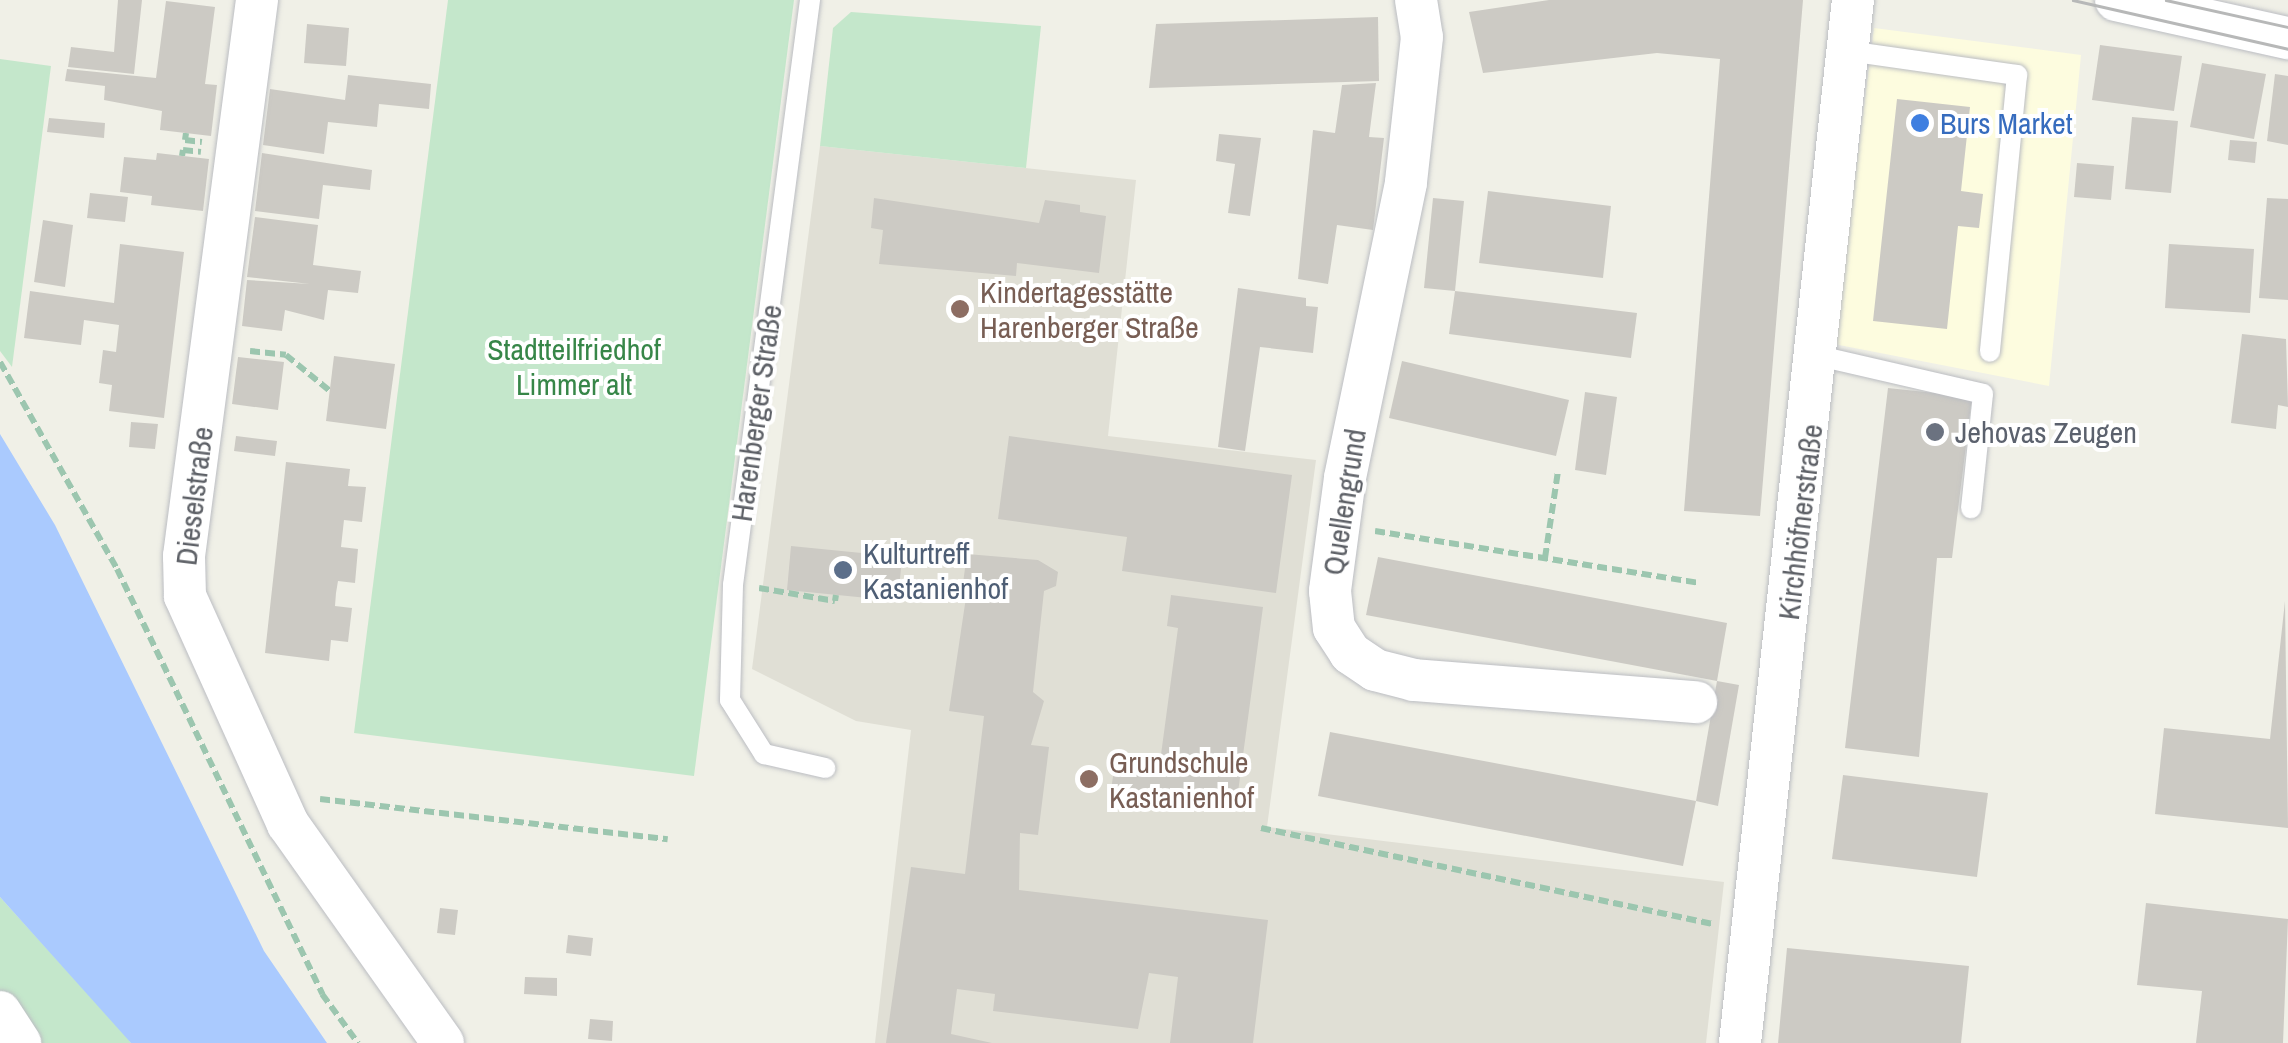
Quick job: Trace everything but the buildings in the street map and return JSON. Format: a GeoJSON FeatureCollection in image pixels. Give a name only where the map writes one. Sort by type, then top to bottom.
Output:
{"type":"FeatureCollection","features":[{"type":"Feature","properties":{"kind":"street","name":"Dieselstraße"},"geometry":{"type":"LineString","coordinates":[[258,0],[184,596],[274,794],[336,897],[443,1043]]}},
{"type":"Feature","properties":{"kind":"street","name":"Quellengrund"},"geometry":{"type":"LineString","coordinates":[[1416,0],[1422,38],[1406,182],[1339,525],[1330,591],[1334,628],[1350,653],[1374,670],[1414,680],[1696,702]]}},
{"type":"Feature","properties":{"kind":"street","name":"Kirchhöfnerstraße"},"geometry":{"type":"LineString","coordinates":[[1740,1043],[1819,356],[1853,0]]}},
{"type":"Feature","properties":{"kind":"street"},"geometry":{"type":"LineString","coordinates":[[2116,0],[2288,38]]}},
{"type":"Feature","properties":{"kind":"street"},"geometry":{"type":"LineString","coordinates":[[0,1012],[20,1043]]}},
{"type":"Feature","properties":{"kind":"lane","name":"Harenberger Straße"},"geometry":{"type":"LineString","coordinates":[[810,0],[733,585],[730,700],[764,754],[825,768]]}},
{"type":"Feature","properties":{"kind":"lane"},"geometry":{"type":"LineString","coordinates":[[1846,64],[2017,75],[1990,352]]}},
{"type":"Feature","properties":{"kind":"lane"},"geometry":{"type":"LineString","coordinates":[[1819,356],[1983,394],[1971,508]]}},
{"type":"Feature","properties":{"kind":"path"},"geometry":{"type":"LineString","coordinates":[[214,347],[270,357],[286,355],[330,391]]}},
{"type":"Feature","properties":{"kind":"path"},"geometry":{"type":"LineString","coordinates":[[0,362],[117,569],[322,994],[358,1043]]}},
{"type":"Feature","properties":{"kind":"path"},"geometry":{"type":"LineString","coordinates":[[1545,558],[1558,472]]}},
{"type":"Feature","properties":{"kind":"path"},"geometry":{"type":"LineString","coordinates":[[1339,525],[1699,583]]}},
{"type":"Feature","properties":{"kind":"path"},"geometry":{"type":"LineString","coordinates":[[733,585],[835,601],[836,595]]}},
{"type":"Feature","properties":{"kind":"path"},"geometry":{"type":"LineString","coordinates":[[274,794],[668,840]]}},
{"type":"Feature","properties":{"kind":"path"},"geometry":{"type":"LineString","coordinates":[[1261,828],[1719,925]]}},
{"type":"Feature","properties":{"kind":"shaded area"},"geometry":{"type":"Polygon","coordinates":[[[1874,28],[2081,55],[2049,386],[1834,344],[1874,28]]]}},
{"type":"Feature","properties":{"kind":"shaded area","name":"Grundschule Kastanienhof"},"geometry":{"type":"Polygon","coordinates":[[[820,146],[1136,180],[1108,436],[1316,460],[1267,827],[1724,882],[1706,1043],[875,1043],[911,730],[856,721],[752,669],[820,146]]]}},
{"type":"Feature","properties":{"kind":"green space","name":"Stadtteilfriedhof Limmer alt"},"geometry":{"type":"Polygon","coordinates":[[[448,0],[794,0],[694,776],[354,733],[448,0]]]}},
{"type":"Feature","properties":{"kind":"green space"},"geometry":{"type":"Polygon","coordinates":[[[851,12],[1041,26],[1026,168],[820,146],[833,28],[851,12]]]}},
{"type":"Feature","properties":{"kind":"green space"},"geometry":{"type":"Polygon","coordinates":[[[0,59],[51,66],[12,367],[0,351],[0,59]]]}},
{"type":"Feature","properties":{"kind":"green space"},"geometry":{"type":"Polygon","coordinates":[[[0,897],[131,1043],[20,1043],[0,1012],[0,897]]]}},
{"type":"Feature","properties":{"kind":"water"},"geometry":{"type":"Polygon","coordinates":[[[0,434],[55,525],[264,951],[327,1043],[131,1043],[0,897],[0,434]]]}},
{"type":"Feature","properties":{"kind":"tram line"},"geometry":{"type":"LineString","coordinates":[[2073,0],[2288,49]]}},
{"type":"Feature","properties":{"kind":"tram line"},"geometry":{"type":"LineString","coordinates":[[2166,0],[2288,27]]}},
{"type":"Feature","properties":{"kind":"place","name":"Burs Market"},"geometry":{"type":"Point","coordinates":[1920,123]}},
{"type":"Feature","properties":{"kind":"place","name":"Kindertagesstätte Harenberger Straße"},"geometry":{"type":"Point","coordinates":[960,309]}},
{"type":"Feature","properties":{"kind":"place","name":"Jehovas Zeugen"},"geometry":{"type":"Point","coordinates":[1935,432]}},
{"type":"Feature","properties":{"kind":"place","name":"Kulturtreff Kastanienhof"},"geometry":{"type":"Point","coordinates":[843,570]}},
{"type":"Feature","properties":{"kind":"place","name":"Grundschule Kastanienhof"},"geometry":{"type":"Point","coordinates":[1089,779]}}]}
